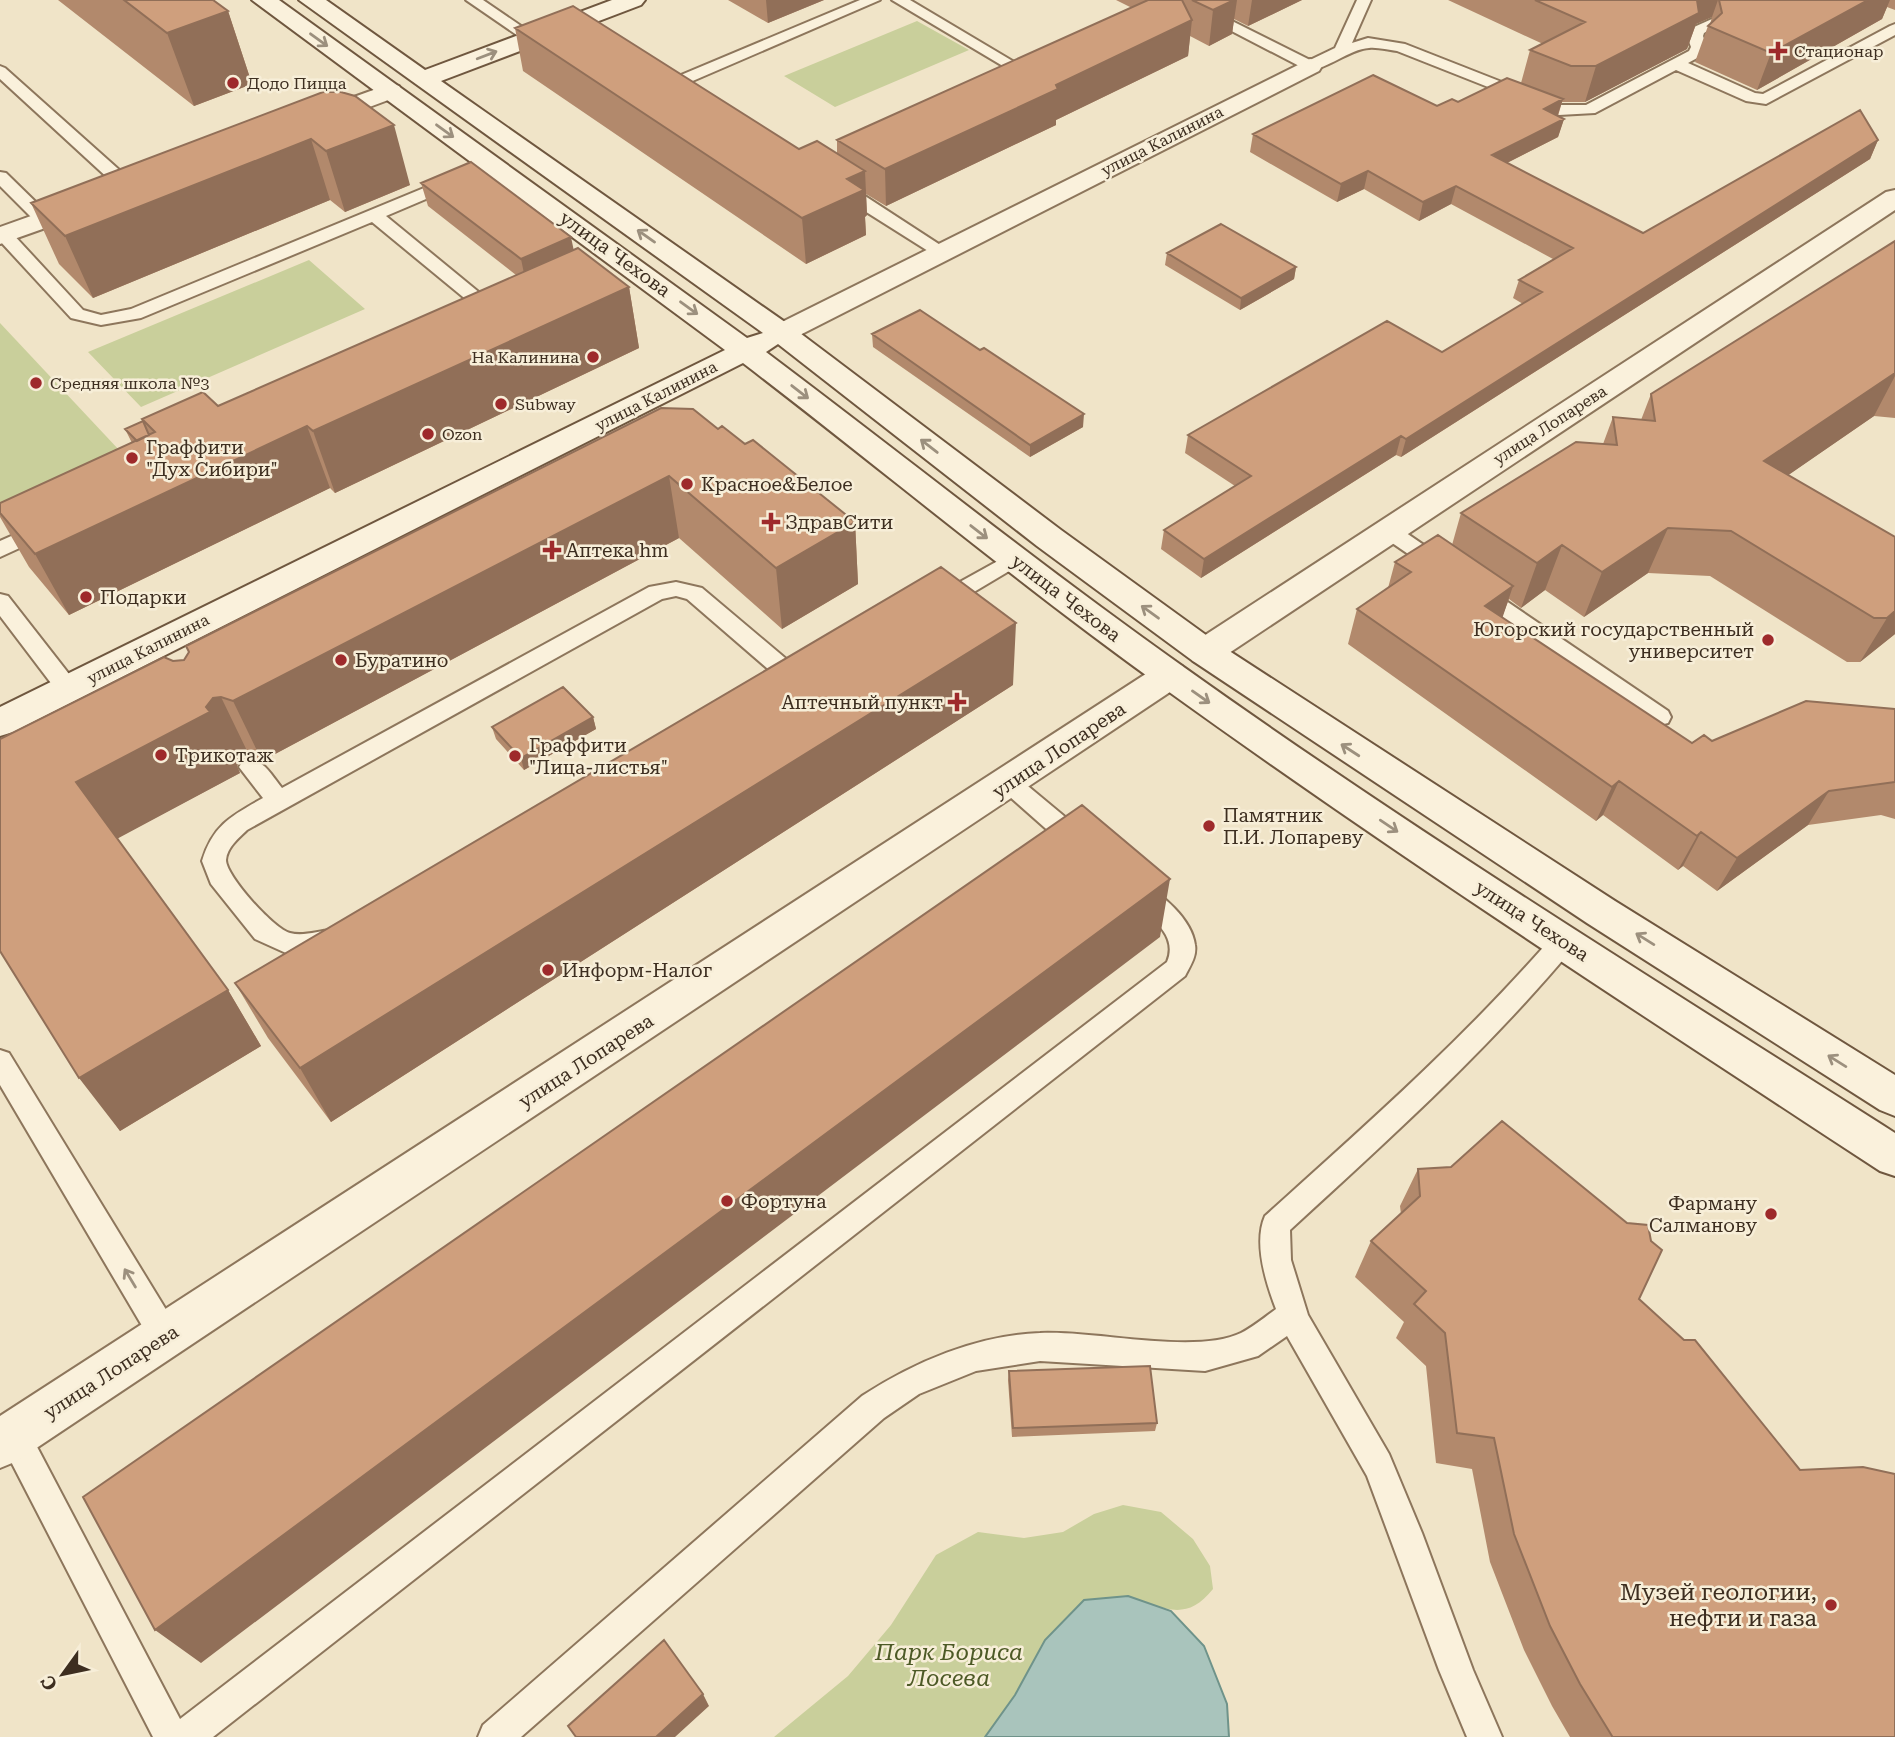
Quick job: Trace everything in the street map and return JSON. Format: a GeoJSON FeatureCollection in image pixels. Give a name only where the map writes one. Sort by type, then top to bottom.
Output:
{"type":"FeatureCollection","features":[{"type":"Feature","properties":{"kind":"main road","name":"улица Чехова"},"geometry":{"type":"LineString","coordinates":[[264,0],[746,351],[1170,676],[1293,762],[1563,942],[1895,1157]]}},
{"type":"Feature","properties":{"kind":"main road","name":"улица Чехова"},"geometry":{"type":"LineString","coordinates":[[311,0],[782,333],[1049,538],[1205,653],[1601,912],[1895,1097]]}},
{"type":"Feature","properties":{"kind":"main road"},"geometry":{"type":"LineString","coordinates":[[423,79],[531,38],[581,30],[634,0]]}},
{"type":"Feature","properties":{"kind":"main road","name":"улица Калинина"},"geometry":{"type":"LineString","coordinates":[[0,723],[530,472],[746,351],[1310,66]]}},
{"type":"Feature","properties":{"kind":"main road"},"geometry":{"type":"LineString","coordinates":[[295,126],[390,91]]}},
{"type":"Feature","properties":{"kind":"main road"},"geometry":{"type":"LineString","coordinates":[[2,236],[155,178]]}},
{"type":"Feature","properties":{"kind":"main road","name":"улица Лопарева"},"geometry":{"type":"LineString","coordinates":[[1205,653],[1895,198]]}},
{"type":"Feature","properties":{"kind":"main road","name":"улица Лопарева"},"geometry":{"type":"LineString","coordinates":[[7,1440],[1170,676]]}},
{"type":"Feature","properties":{"kind":"lane"},"geometry":{"type":"LineString","coordinates":[[473,0],[531,38]]}},
{"type":"Feature","properties":{"kind":"lane"},"geometry":{"type":"LineString","coordinates":[[697,97],[669,80],[873,0]]}},
{"type":"Feature","properties":{"kind":"lane"},"geometry":{"type":"LineString","coordinates":[[899,0],[1029,69],[998,83]]}},
{"type":"Feature","properties":{"kind":"lane"},"geometry":{"type":"LineString","coordinates":[[1179,0],[1310,66],[1340,51],[1368,43],[1400,47],[1545,105],[1577,111],[1589,110],[1694,54],[1699,47],[1695,36],[1699,30],[1721,19]]}},
{"type":"Feature","properties":{"kind":"lane"},"geometry":{"type":"LineString","coordinates":[[1340,51],[1364,0]]}},
{"type":"Feature","properties":{"kind":"lane"},"geometry":{"type":"LineString","coordinates":[[1677,64],[1752,97],[1766,99],[1895,29]]}},
{"type":"Feature","properties":{"kind":"lane"},"geometry":{"type":"LineString","coordinates":[[0,71],[129,188]]}},
{"type":"Feature","properties":{"kind":"lane"},"geometry":{"type":"LineString","coordinates":[[820,174],[942,252]]}},
{"type":"Feature","properties":{"kind":"lane"},"geometry":{"type":"LineString","coordinates":[[0,177],[44,220]]}},
{"type":"Feature","properties":{"kind":"lane"},"geometry":{"type":"LineString","coordinates":[[2,236],[77,314],[101,320],[135,314],[460,178]]}},
{"type":"Feature","properties":{"kind":"lane"},"geometry":{"type":"LineString","coordinates":[[373,215],[499,319]]}},
{"type":"Feature","properties":{"kind":"lane"},"geometry":{"type":"LineString","coordinates":[[0,550],[58,522]]}},
{"type":"Feature","properties":{"kind":"lane"},"geometry":{"type":"LineString","coordinates":[[1389,531],[1660,717]]}},
{"type":"Feature","properties":{"kind":"lane"},"geometry":{"type":"LineString","coordinates":[[923,612],[1014,559]]}},
{"type":"Feature","properties":{"kind":"lane"},"geometry":{"type":"LineString","coordinates":[[355,930],[343,937],[315,945],[286,943],[264,932],[220,877],[214,861],[220,842],[239,824],[657,593],[676,589],[694,593],[783,669]]}},
{"type":"Feature","properties":{"kind":"lane"},"geometry":{"type":"LineString","coordinates":[[0,601],[68,689]]}},
{"type":"Feature","properties":{"kind":"lane"},"geometry":{"type":"LineString","coordinates":[[759,683],[805,660]]}},
{"type":"Feature","properties":{"kind":"lane"},"geometry":{"type":"LineString","coordinates":[[251,767],[280,802]]}},
{"type":"Feature","properties":{"kind":"lane"},"geometry":{"type":"LineString","coordinates":[[185,1737],[1177,969],[1184,950],[1178,928],[1009,783]]}},
{"type":"Feature","properties":{"kind":"lane"},"geometry":{"type":"LineString","coordinates":[[1485,1737],[1460,1686],[1403,1524],[1376,1462],[1312,1355],[1292,1315],[1278,1277],[1274,1249],[1275,1225],[1471,1046],[1529,984],[1563,942]]}},
{"type":"Feature","properties":{"kind":"lane"},"geometry":{"type":"LineString","coordinates":[[0,1061],[165,1336]]}},
{"type":"Feature","properties":{"kind":"lane"},"geometry":{"type":"LineString","coordinates":[[495,1737],[873,1406],[909,1383],[976,1357],[1040,1347],[1205,1357],[1247,1346],[1292,1315]]}},
{"type":"Feature","properties":{"kind":"lane"},"geometry":{"type":"LineString","coordinates":[[7,1440],[171,1737]]}},
{"type":"Feature","properties":{"kind":"green space"},"geometry":{"type":"Polygon","coordinates":[[[917,21],[969,50],[835,107],[784,76],[917,21]]]}},
{"type":"Feature","properties":{"kind":"green space"},"geometry":{"type":"Polygon","coordinates":[[[309,260],[365,309],[141,407],[88,352],[309,260]]]}},
{"type":"Feature","properties":{"kind":"green space","name":"Средняя школа №3"},"geometry":{"type":"Polygon","coordinates":[[[0,323],[120,451],[0,504],[0,323]]]}},
{"type":"Feature","properties":{"kind":"green space","name":"Парк Бориса Лосева"},"geometry":{"type":"Polygon","coordinates":[[[1123,1505],[1161,1512],[1193,1539],[1210,1566],[1213,1589],[1203,1600],[1193,1606],[1174,1610],[1128,1596],[1015,1695],[985,1737],[774,1737],[848,1676],[891,1625],[936,1555],[978,1532],[1024,1538],[1063,1532],[1094,1514],[1123,1505]]]}},
{"type":"Feature","properties":{"kind":"water"},"geometry":{"type":"Polygon","coordinates":[[[1128,1596],[1171,1611],[1204,1646],[1227,1704],[1229,1737],[985,1737],[1015,1695],[1045,1640],[1084,1600],[1128,1596]]]}},
{"type":"Feature","properties":{"kind":"building"},"geometry":{"type":"Polygon","coordinates":[[[124,0],[213,0],[228,11],[167,33],[124,0]]]}},
{"type":"Feature","properties":{"kind":"building"},"geometry":{"type":"Polygon","coordinates":[[[1148,0],[1182,0],[1192,20],[1056,85],[1058,89],[885,169],[837,140],[1148,0]]]}},
{"type":"Feature","properties":{"kind":"building"},"geometry":{"type":"Polygon","coordinates":[[[1192,0],[1234,0],[1213,10],[1192,0]]]}},
{"type":"Feature","properties":{"kind":"building"},"geometry":{"type":"Polygon","coordinates":[[[1535,0],[1697,0],[1699,13],[1596,66],[1571,66],[1530,50],[1585,22],[1535,0]]]}},
{"type":"Feature","properties":{"kind":"building"},"geometry":{"type":"Polygon","coordinates":[[[1719,0],[1868,0],[1771,53],[1708,26],[1722,13],[1719,0]]]}},
{"type":"Feature","properties":{"kind":"building"},"geometry":{"type":"Polygon","coordinates":[[[573,6],[799,149],[817,141],[865,171],[847,179],[864,190],[802,218],[515,28],[573,6]]]}},
{"type":"Feature","properties":{"kind":"building"},"geometry":{"type":"Polygon","coordinates":[[[1373,75],[1437,106],[1452,99],[1458,102],[1507,78],[1563,99],[1544,109],[1564,119],[1492,155],[1643,233],[1860,110],[1878,140],[1406,439],[1401,436],[1204,559],[1164,530],[1251,476],[1188,435],[1387,321],[1442,352],[1542,292],[1519,280],[1573,248],[1456,186],[1423,202],[1368,171],[1341,184],[1253,134],[1373,75]]]}},
{"type":"Feature","properties":{"kind":"building"},"geometry":{"type":"Polygon","coordinates":[[[323,92],[341,92],[355,96],[394,125],[326,151],[311,139],[65,236],[31,203],[323,92]]]}},
{"type":"Feature","properties":{"kind":"building"},"geometry":{"type":"Polygon","coordinates":[[[471,162],[571,237],[521,259],[421,183],[471,162]]]}},
{"type":"Feature","properties":{"kind":"building"},"geometry":{"type":"Polygon","coordinates":[[[1221,224],[1296,267],[1241,298],[1167,253],[1221,224]]]}},
{"type":"Feature","properties":{"kind":"building"},"geometry":{"type":"Polygon","coordinates":[[[1895,241],[1895,373],[1764,461],[1895,537],[1895,611],[1887,618],[1874,618],[1731,531],[1668,528],[1602,572],[1562,545],[1537,563],[1461,513],[1576,442],[1617,445],[1613,417],[1655,421],[1651,394],[1895,241]]]}},
{"type":"Feature","properties":{"kind":"building"},"geometry":{"type":"Polygon","coordinates":[[[578,248],[629,287],[313,431],[307,426],[35,554],[0,513],[0,503],[155,432],[142,419],[203,392],[218,406],[578,248]]]}},
{"type":"Feature","properties":{"kind":"building"},"geometry":{"type":"Polygon","coordinates":[[[920,310],[980,350],[984,348],[1084,414],[1030,445],[872,334],[920,310]]]}},
{"type":"Feature","properties":{"kind":"building"},"geometry":{"type":"Polygon","coordinates":[[[661,408],[693,409],[718,429],[722,426],[745,444],[753,440],[855,522],[776,568],[669,476],[233,701],[221,697],[213,698],[206,707],[210,712],[76,782],[228,990],[79,1078],[0,951],[0,739],[164,657],[173,661],[184,660],[189,652],[186,646],[661,408]]]}},
{"type":"Feature","properties":{"kind":"building"},"geometry":{"type":"Polygon","coordinates":[[[143,421],[149,435],[137,441],[125,429],[143,421]]]}},
{"type":"Feature","properties":{"kind":"building"},"geometry":{"type":"Polygon","coordinates":[[[1438,535],[1513,586],[1485,606],[1692,743],[1704,735],[1712,741],[1806,701],[1895,709],[1895,782],[1829,791],[1737,858],[1701,832],[1697,836],[1619,781],[1612,787],[1357,609],[1411,572],[1395,562],[1438,535]]]}},
{"type":"Feature","properties":{"kind":"building"},"geometry":{"type":"Polygon","coordinates":[[[941,567],[1016,623],[300,1068],[235,983],[941,567]]]}},
{"type":"Feature","properties":{"kind":"building"},"geometry":{"type":"Polygon","coordinates":[[[563,687],[593,717],[521,758],[492,727],[563,687]]]}},
{"type":"Feature","properties":{"kind":"building"},"geometry":{"type":"Polygon","coordinates":[[[1082,805],[1170,879],[155,1630],[83,1497],[1082,805]]]}},
{"type":"Feature","properties":{"kind":"building"},"geometry":{"type":"Polygon","coordinates":[[[1502,1121],[1627,1223],[1648,1225],[1651,1241],[1662,1250],[1639,1299],[1684,1340],[1695,1340],[1800,1470],[1863,1467],[1895,1474],[1895,1737],[1612,1737],[1550,1626],[1514,1534],[1494,1438],[1457,1433],[1445,1333],[1414,1304],[1426,1291],[1371,1241],[1420,1196],[1418,1169],[1451,1167],[1502,1121]]]}},
{"type":"Feature","properties":{"kind":"building"},"geometry":{"type":"Polygon","coordinates":[[[1150,1366],[1157,1423],[1013,1428],[1009,1371],[1150,1366]]]}},
{"type":"Feature","properties":{"kind":"building"},"geometry":{"type":"Polygon","coordinates":[[[664,1640],[703,1694],[656,1737],[576,1737],[568,1726],[664,1640]]]}},
{"type":"Feature","properties":{"kind":"place","name":"Стационар"},"geometry":{"type":"Point","coordinates":[1778,51]}},
{"type":"Feature","properties":{"kind":"place","name":"Додо Пицца"},"geometry":{"type":"Point","coordinates":[233,83]}},
{"type":"Feature","properties":{"kind":"place","name":"На Калинина"},"geometry":{"type":"Point","coordinates":[593,357]}},
{"type":"Feature","properties":{"kind":"place","name":"Средняя школа №3"},"geometry":{"type":"Point","coordinates":[36,383]}},
{"type":"Feature","properties":{"kind":"place","name":"Subway"},"geometry":{"type":"Point","coordinates":[501,404]}},
{"type":"Feature","properties":{"kind":"place","name":"Ozon"},"geometry":{"type":"Point","coordinates":[428,434]}},
{"type":"Feature","properties":{"kind":"place","name":"Граффити \"Дух Сибири\""},"geometry":{"type":"Point","coordinates":[132,458]}},
{"type":"Feature","properties":{"kind":"place","name":"Красное&Белое"},"geometry":{"type":"Point","coordinates":[687,484]}},
{"type":"Feature","properties":{"kind":"place","name":"ЗдравСити"},"geometry":{"type":"Point","coordinates":[771,522]}},
{"type":"Feature","properties":{"kind":"place","name":"Аптека hm"},"geometry":{"type":"Point","coordinates":[552,550]}},
{"type":"Feature","properties":{"kind":"place","name":"Подарки"},"geometry":{"type":"Point","coordinates":[86,597]}},
{"type":"Feature","properties":{"kind":"place","name":"Югорский государственный университет"},"geometry":{"type":"Point","coordinates":[1768,640]}},
{"type":"Feature","properties":{"kind":"place","name":"Буратино"},"geometry":{"type":"Point","coordinates":[341,660]}},
{"type":"Feature","properties":{"kind":"place","name":"Аптечный пункт"},"geometry":{"type":"Point","coordinates":[957,702]}},
{"type":"Feature","properties":{"kind":"place","name":"Трикотаж"},"geometry":{"type":"Point","coordinates":[161,755]}},
{"type":"Feature","properties":{"kind":"place","name":"Граффити \"Лица-листья\""},"geometry":{"type":"Point","coordinates":[515,756]}},
{"type":"Feature","properties":{"kind":"place","name":"Памятник П.И. Лопареву"},"geometry":{"type":"Point","coordinates":[1209,826]}},
{"type":"Feature","properties":{"kind":"place","name":"Информ-Налог"},"geometry":{"type":"Point","coordinates":[548,970]}},
{"type":"Feature","properties":{"kind":"place","name":"Фортуна"},"geometry":{"type":"Point","coordinates":[727,1201]}},
{"type":"Feature","properties":{"kind":"place","name":"Фарману Салманову"},"geometry":{"type":"Point","coordinates":[1771,1214]}},
{"type":"Feature","properties":{"kind":"place","name":"Музей геологии, нефти и газа"},"geometry":{"type":"Point","coordinates":[1831,1605]}}]}
